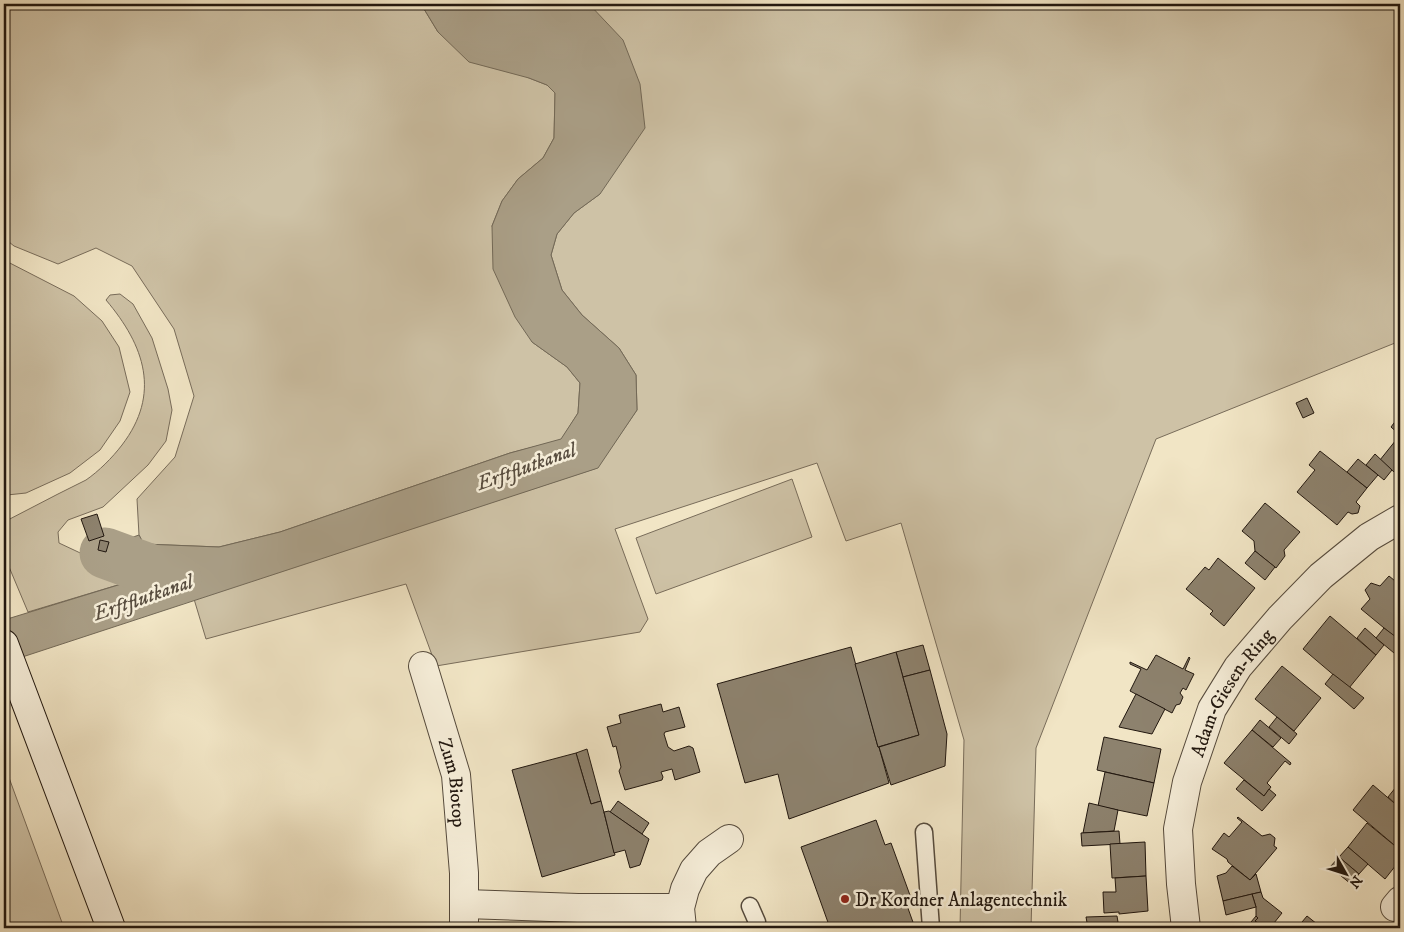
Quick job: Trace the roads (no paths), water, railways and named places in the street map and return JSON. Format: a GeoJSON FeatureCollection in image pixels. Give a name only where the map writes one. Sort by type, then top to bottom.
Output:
{"type":"FeatureCollection","features":[{"type":"Feature","properties":{"kind":"street","name":"Adam-Giesen-Ring"},"geometry":{"type":"LineString","coordinates":[[1186,928],[1178,829],[1187,782],[1212,709],[1238,667],[1280,618],[1321,576],[1369,538],[1400,519]]}},
{"type":"Feature","properties":{"kind":"street"},"geometry":{"type":"LineString","coordinates":[[4,644],[111,928]]}},
{"type":"Feature","properties":{"kind":"street","name":"Zum Biotop"},"geometry":{"type":"LineString","coordinates":[[423,666],[456,775],[464,873],[464,916],[578,908],[681,918],[685,889],[694,870],[709,853],[729,839]]}},
{"type":"Feature","properties":{"kind":"lane"},"geometry":{"type":"LineString","coordinates":[[924,832],[931,928]]}},
{"type":"Feature","properties":{"kind":"lane"},"geometry":{"type":"LineString","coordinates":[[750,906],[758,928]]}},
{"type":"Feature","properties":{"kind":"water","name":"Erftflutkanal"},"geometry":{"type":"Polygon","coordinates":[[[421,4],[589,4],[623,40],[640,84],[645,128],[600,194],[574,213],[557,234],[551,255],[562,290],[582,315],[619,348],[636,375],[637,410],[598,468],[4,663],[4,620],[141,578],[107,566],[113,544],[139,535],[144,544],[219,547],[280,532],[510,453],[561,439],[578,413],[580,383],[567,367],[532,342],[515,317],[493,269],[492,226],[502,201],[518,179],[543,158],[554,138],[555,93],[547,85],[529,78],[469,62],[438,32],[421,4]]]}},
{"type":"Feature","properties":{"kind":"waterway","name":"Erftflutkanal"},"geometry":{"type":"LineString","coordinates":[[105,553],[176,579]]}},
{"type":"Feature","properties":{"kind":"place","name":"Dr Kordner Anlagentechnik"},"geometry":{"type":"Point","coordinates":[845,899]}}]}
